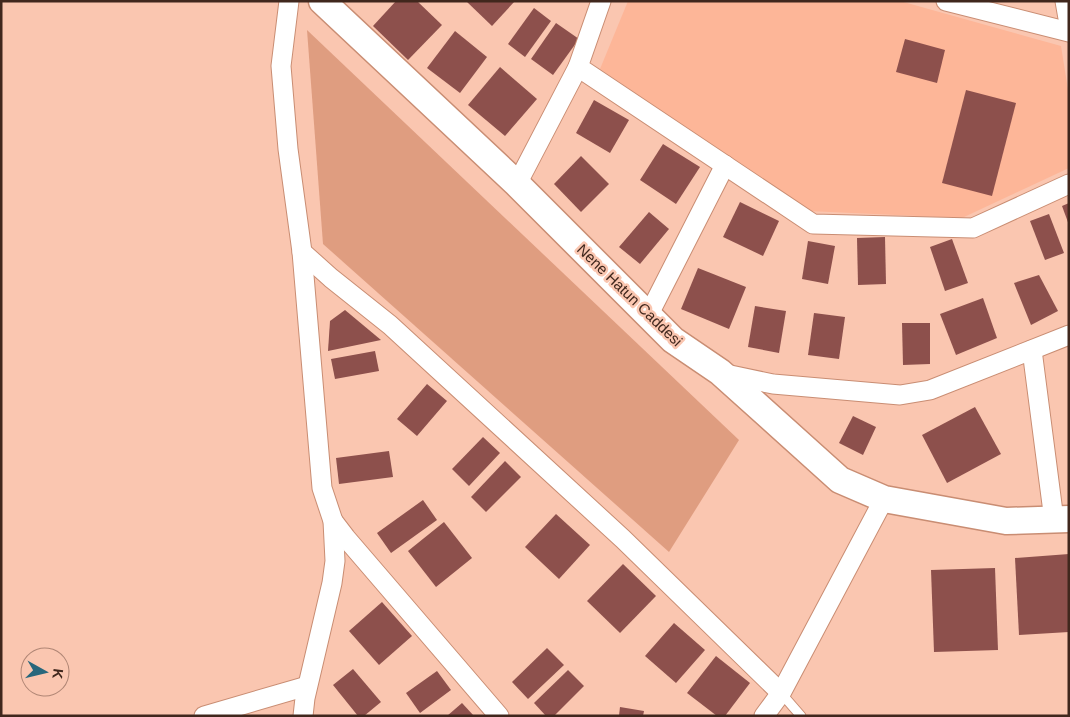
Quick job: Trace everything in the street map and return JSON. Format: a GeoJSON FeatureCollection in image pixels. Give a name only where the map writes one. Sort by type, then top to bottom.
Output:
{"type":"FeatureCollection","features":[{"type":"Feature","properties":{"kind":"street"},"geometry":{"type":"LineString","coordinates":[[289,1],[281,66],[288,149],[302,252],[322,488],[333,521],[335,561],[332,583],[307,686],[303,716]]}},
{"type":"Feature","properties":{"kind":"street","name":"Nene Hatun Caddesi"},"geometry":{"type":"LineString","coordinates":[[322,1],[517,184],[674,340],[720,372],[840,480],[884,499],[1006,521],[1062,520]]}},
{"type":"Feature","properties":{"kind":"street"},"geometry":{"type":"LineString","coordinates":[[517,184],[578,66],[601,1]]}},
{"type":"Feature","properties":{"kind":"street"},"geometry":{"type":"LineString","coordinates":[[946,1],[1069,32]]}},
{"type":"Feature","properties":{"kind":"street"},"geometry":{"type":"LineString","coordinates":[[1065,1],[1069,24]]}},
{"type":"Feature","properties":{"kind":"street"},"geometry":{"type":"LineString","coordinates":[[578,66],[813,224],[973,228],[1069,184]]}},
{"type":"Feature","properties":{"kind":"street"},"geometry":{"type":"LineString","coordinates":[[649,314],[725,165]]}},
{"type":"Feature","properties":{"kind":"street"},"geometry":{"type":"LineString","coordinates":[[302,252],[390,325],[623,539],[781,693]]}},
{"type":"Feature","properties":{"kind":"street"},"geometry":{"type":"LineString","coordinates":[[720,372],[773,384],[900,395],[930,390],[1069,335]]}},
{"type":"Feature","properties":{"kind":"street"},"geometry":{"type":"LineString","coordinates":[[1032,350],[1062,520]]}},
{"type":"Feature","properties":{"kind":"street"},"geometry":{"type":"LineString","coordinates":[[764,716],[781,693],[884,499]]}},
{"type":"Feature","properties":{"kind":"street"},"geometry":{"type":"LineString","coordinates":[[333,521],[499,716]]}},
{"type":"Feature","properties":{"kind":"street"},"geometry":{"type":"LineString","coordinates":[[204,716],[307,686]]}},
{"type":"Feature","properties":{"kind":"lane"},"geometry":{"type":"LineString","coordinates":[[781,693],[801,716]]}},
{"type":"Feature","properties":{"kind":"shaded area"},"geometry":{"type":"Polygon","coordinates":[[[628,1],[900,1],[1061,46],[1069,96],[1069,168],[962,218],[808,211],[600,69],[628,1]]]}},
{"type":"Feature","properties":{"kind":"shaded area"},"geometry":{"type":"Polygon","coordinates":[[[307,30],[739,440],[669,552],[323,244],[307,30]]]}},
{"type":"Feature","properties":{"kind":"building"},"geometry":{"type":"Polygon","coordinates":[[[396,1],[417,1],[442,25],[408,60],[373,26],[396,1]]]}},
{"type":"Feature","properties":{"kind":"building"},"geometry":{"type":"Polygon","coordinates":[[[466,1],[515,1],[492,26],[466,1]]]}},
{"type":"Feature","properties":{"kind":"building"},"geometry":{"type":"Polygon","coordinates":[[[534,8],[551,21],[525,57],[508,44],[534,8]]]}},
{"type":"Feature","properties":{"kind":"building"},"geometry":{"type":"Polygon","coordinates":[[[556,23],[579,39],[553,75],[531,59],[556,23]]]}},
{"type":"Feature","properties":{"kind":"building"},"geometry":{"type":"Polygon","coordinates":[[[455,31],[487,57],[460,93],[427,68],[455,31]]]}},
{"type":"Feature","properties":{"kind":"building"},"geometry":{"type":"Polygon","coordinates":[[[905,39],[945,50],[937,83],[896,72],[905,39]]]}},
{"type":"Feature","properties":{"kind":"building"},"geometry":{"type":"Polygon","coordinates":[[[500,67],[537,99],[505,136],[468,105],[500,67]]]}},
{"type":"Feature","properties":{"kind":"building"},"geometry":{"type":"Polygon","coordinates":[[[966,90],[1016,103],[992,196],[942,183],[966,90]]]}},
{"type":"Feature","properties":{"kind":"building"},"geometry":{"type":"Polygon","coordinates":[[[594,100],[629,120],[610,153],[576,133],[594,100]]]}},
{"type":"Feature","properties":{"kind":"building"},"geometry":{"type":"Polygon","coordinates":[[[663,144],[700,167],[676,204],[640,180],[663,144]]]}},
{"type":"Feature","properties":{"kind":"building"},"geometry":{"type":"Polygon","coordinates":[[[581,156],[609,184],[581,212],[554,184],[581,156]]]}},
{"type":"Feature","properties":{"kind":"building"},"geometry":{"type":"Polygon","coordinates":[[[740,202],[779,221],[763,256],[723,237],[740,202]]]}},
{"type":"Feature","properties":{"kind":"building"},"geometry":{"type":"Polygon","coordinates":[[[1069,203],[1069,225],[1062,206],[1069,203]]]}},
{"type":"Feature","properties":{"kind":"building"},"geometry":{"type":"Polygon","coordinates":[[[649,212],[669,229],[640,264],[619,247],[649,212]]]}},
{"type":"Feature","properties":{"kind":"building"},"geometry":{"type":"Polygon","coordinates":[[[1049,214],[1064,253],[1045,260],[1030,221],[1049,214]]]}},
{"type":"Feature","properties":{"kind":"building"},"geometry":{"type":"Polygon","coordinates":[[[885,237],[886,284],[858,285],[857,238],[885,237]]]}},
{"type":"Feature","properties":{"kind":"building"},"geometry":{"type":"Polygon","coordinates":[[[952,239],[968,283],[945,291],[930,247],[952,239]]]}},
{"type":"Feature","properties":{"kind":"building"},"geometry":{"type":"Polygon","coordinates":[[[808,241],[835,246],[828,284],[802,279],[808,241]]]}},
{"type":"Feature","properties":{"kind":"building"},"geometry":{"type":"Polygon","coordinates":[[[698,268],[746,287],[729,329],[681,309],[698,268]]]}},
{"type":"Feature","properties":{"kind":"building"},"geometry":{"type":"Polygon","coordinates":[[[1039,275],[1058,311],[1031,325],[1014,283],[1039,275]]]}},
{"type":"Feature","properties":{"kind":"building"},"geometry":{"type":"Polygon","coordinates":[[[983,298],[997,338],[956,355],[940,314],[983,298]]]}},
{"type":"Feature","properties":{"kind":"building"},"geometry":{"type":"Polygon","coordinates":[[[755,306],[786,311],[779,353],[748,347],[755,306]]]}},
{"type":"Feature","properties":{"kind":"building"},"geometry":{"type":"Polygon","coordinates":[[[345,310],[381,340],[328,351],[330,321],[345,310]]]}},
{"type":"Feature","properties":{"kind":"building"},"geometry":{"type":"Polygon","coordinates":[[[814,313],[845,317],[839,359],[808,355],[814,313]]]}},
{"type":"Feature","properties":{"kind":"building"},"geometry":{"type":"Polygon","coordinates":[[[902,323],[930,323],[930,364],[903,365],[902,323]]]}},
{"type":"Feature","properties":{"kind":"building"},"geometry":{"type":"Polygon","coordinates":[[[375,351],[379,371],[335,379],[331,359],[375,351]]]}},
{"type":"Feature","properties":{"kind":"building"},"geometry":{"type":"Polygon","coordinates":[[[427,384],[447,401],[417,436],[397,419],[427,384]]]}},
{"type":"Feature","properties":{"kind":"building"},"geometry":{"type":"Polygon","coordinates":[[[975,407],[1001,454],[947,483],[922,435],[975,407]]]}},
{"type":"Feature","properties":{"kind":"building"},"geometry":{"type":"Polygon","coordinates":[[[853,416],[876,427],[863,455],[839,443],[853,416]]]}},
{"type":"Feature","properties":{"kind":"building"},"geometry":{"type":"Polygon","coordinates":[[[483,437],[500,453],[469,486],[452,469],[483,437]]]}},
{"type":"Feature","properties":{"kind":"building"},"geometry":{"type":"Polygon","coordinates":[[[389,451],[393,477],[339,484],[336,458],[389,451]]]}},
{"type":"Feature","properties":{"kind":"building"},"geometry":{"type":"Polygon","coordinates":[[[505,461],[521,477],[486,512],[471,497],[505,461]]]}},
{"type":"Feature","properties":{"kind":"building"},"geometry":{"type":"Polygon","coordinates":[[[423,500],[437,520],[391,553],[377,533],[423,500]]]}},
{"type":"Feature","properties":{"kind":"building"},"geometry":{"type":"Polygon","coordinates":[[[556,514],[590,545],[559,579],[525,547],[556,514]]]}},
{"type":"Feature","properties":{"kind":"building"},"geometry":{"type":"Polygon","coordinates":[[[444,522],[472,558],[436,587],[408,551],[444,522]]]}},
{"type":"Feature","properties":{"kind":"building"},"geometry":{"type":"Polygon","coordinates":[[[1069,554],[1069,632],[1019,635],[1015,558],[1069,554]]]}},
{"type":"Feature","properties":{"kind":"building"},"geometry":{"type":"Polygon","coordinates":[[[623,564],[656,596],[620,633],[587,601],[623,564]]]}},
{"type":"Feature","properties":{"kind":"building"},"geometry":{"type":"Polygon","coordinates":[[[995,568],[998,650],[934,652],[931,570],[995,568]]]}},
{"type":"Feature","properties":{"kind":"building"},"geometry":{"type":"Polygon","coordinates":[[[382,602],[412,636],[379,665],[349,631],[382,602]]]}},
{"type":"Feature","properties":{"kind":"building"},"geometry":{"type":"Polygon","coordinates":[[[674,623],[705,650],[676,683],[645,656],[674,623]]]}},
{"type":"Feature","properties":{"kind":"building"},"geometry":{"type":"Polygon","coordinates":[[[547,648],[564,665],[528,699],[512,682],[547,648]]]}},
{"type":"Feature","properties":{"kind":"building"},"geometry":{"type":"Polygon","coordinates":[[[716,656],[750,683],[725,716],[717,716],[687,693],[716,656]]]}},
{"type":"Feature","properties":{"kind":"building"},"geometry":{"type":"Polygon","coordinates":[[[353,669],[381,702],[364,716],[358,716],[333,685],[353,669]]]}},
{"type":"Feature","properties":{"kind":"building"},"geometry":{"type":"Polygon","coordinates":[[[568,670],[584,686],[554,716],[546,716],[534,703],[568,670]]]}},
{"type":"Feature","properties":{"kind":"building"},"geometry":{"type":"Polygon","coordinates":[[[437,671],[451,690],[420,713],[406,693],[437,671]]]}},
{"type":"Feature","properties":{"kind":"building"},"geometry":{"type":"Polygon","coordinates":[[[462,703],[474,716],[447,716],[462,703]]]}},
{"type":"Feature","properties":{"kind":"building"},"geometry":{"type":"Polygon","coordinates":[[[620,707],[644,711],[643,716],[619,716],[620,707]]]}}]}
